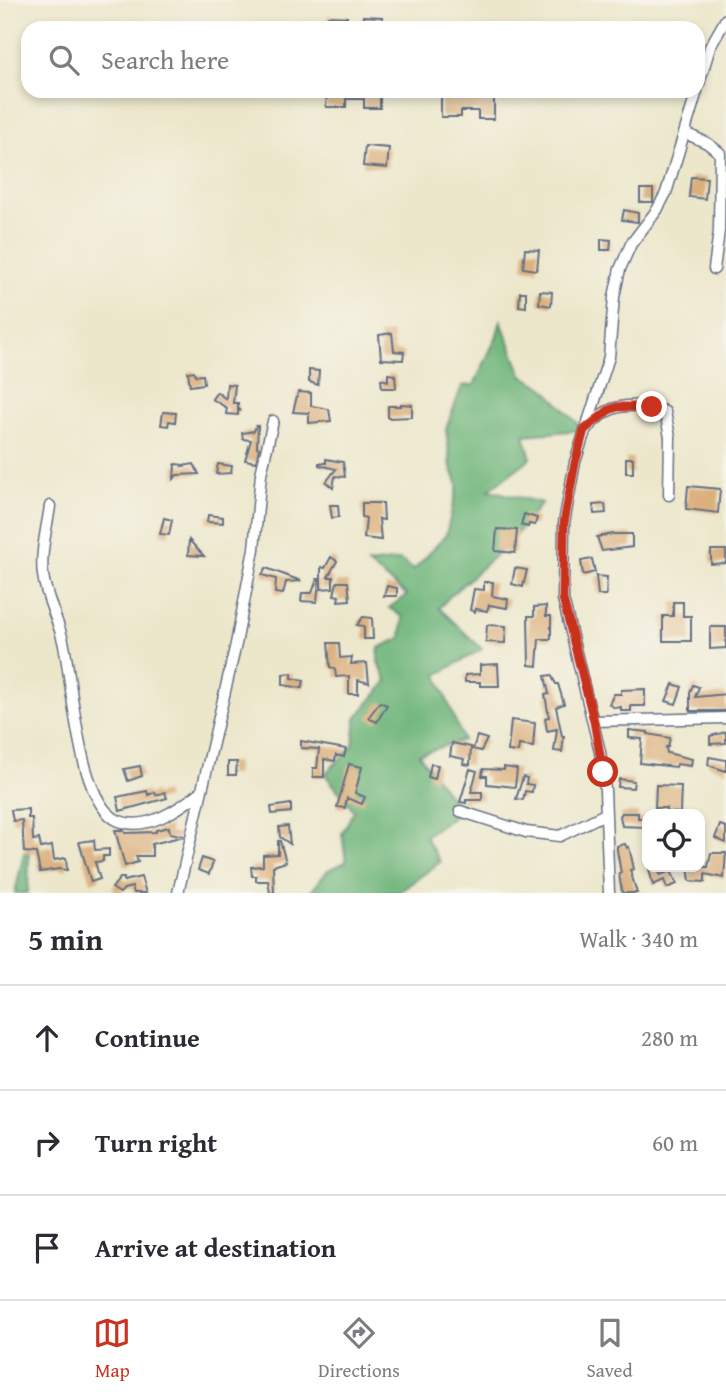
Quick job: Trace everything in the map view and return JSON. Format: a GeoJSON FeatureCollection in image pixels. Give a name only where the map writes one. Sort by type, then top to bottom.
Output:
{"type":"FeatureCollection","features":[{"type":"Feature","properties":{"kind":"street"},"geometry":{"type":"LineString","coordinates":[[705,63],[710,47],[726,19]]}},
{"type":"Feature","properties":{"kind":"street"},"geometry":{"type":"LineString","coordinates":[[609,893],[603,772],[594,721],[563,599],[564,523],[575,463],[609,357],[614,297],[620,270],[631,244],[667,193],[695,98]]}},
{"type":"Feature","properties":{"kind":"street"},"geometry":{"type":"LineString","coordinates":[[685,133],[721,148],[719,231],[714,269]]}},
{"type":"Feature","properties":{"kind":"street"},"geometry":{"type":"LineString","coordinates":[[584,430],[603,414],[617,407],[652,407],[665,412],[670,437],[669,495]]}},
{"type":"Feature","properties":{"kind":"street"},"geometry":{"type":"LineString","coordinates":[[178,893],[236,644],[254,549],[261,474],[273,421]]}},
{"type":"Feature","properties":{"kind":"street"},"geometry":{"type":"LineString","coordinates":[[50,506],[43,572],[46,591],[64,643],[78,731],[93,788],[105,810],[116,820],[128,824],[167,815],[201,792]]}},
{"type":"Feature","properties":{"kind":"street"},"geometry":{"type":"LineString","coordinates":[[594,721],[726,718]]}},
{"type":"Feature","properties":{"kind":"street"},"geometry":{"type":"LineString","coordinates":[[460,811],[526,832],[560,836],[605,814]]}},
{"type":"Feature","properties":{"kind":"green space"},"geometry":{"type":"Polygon","coordinates":[[[501,321],[522,375],[544,388],[584,430],[524,435],[531,458],[489,490],[542,503],[510,542],[439,608],[482,649],[437,675],[463,740],[419,754],[460,811],[425,836],[440,862],[398,893],[310,893],[328,870],[346,862],[342,833],[354,811],[325,774],[353,746],[356,718],[387,681],[378,662],[379,648],[401,638],[403,617],[389,608],[407,595],[368,564],[400,560],[414,570],[446,535],[458,485],[451,467],[446,429],[462,386],[474,385],[501,321]]]}},
{"type":"Feature","properties":{"kind":"green space"},"geometry":{"type":"Polygon","coordinates":[[[24,853],[29,853],[28,893],[15,893],[24,853]]]}},
{"type":"Feature","properties":{"kind":"building"},"geometry":{"type":"Polygon","coordinates":[[[328,16],[347,17],[347,21],[328,21],[328,16]]]}},
{"type":"Feature","properties":{"kind":"building"},"geometry":{"type":"Polygon","coordinates":[[[363,16],[382,17],[382,21],[363,21],[363,16]]]}},
{"type":"Feature","properties":{"kind":"building"},"geometry":{"type":"Polygon","coordinates":[[[327,98],[380,98],[380,108],[364,108],[364,99],[346,99],[346,107],[326,107],[327,98]]]}},
{"type":"Feature","properties":{"kind":"building"},"geometry":{"type":"Polygon","coordinates":[[[441,98],[494,98],[494,119],[478,119],[478,111],[461,111],[461,117],[441,117],[441,98]]]}},
{"type":"Feature","properties":{"kind":"building"},"geometry":{"type":"Polygon","coordinates":[[[365,146],[389,148],[387,168],[363,166],[365,146]]]}},
{"type":"Feature","properties":{"kind":"building"},"geometry":{"type":"Polygon","coordinates":[[[691,177],[707,178],[705,199],[689,197],[691,177]]]}},
{"type":"Feature","properties":{"kind":"building"},"geometry":{"type":"Polygon","coordinates":[[[640,189],[653,189],[653,202],[640,202],[640,189]]]}},
{"type":"Feature","properties":{"kind":"building"},"geometry":{"type":"Polygon","coordinates":[[[624,210],[638,213],[638,222],[622,220],[624,210]]]}},
{"type":"Feature","properties":{"kind":"building"},"geometry":{"type":"Polygon","coordinates":[[[601,239],[611,240],[610,250],[601,250],[601,239]]]}},
{"type":"Feature","properties":{"kind":"building"},"geometry":{"type":"Polygon","coordinates":[[[525,249],[539,250],[537,270],[523,268],[525,249]]]}},
{"type":"Feature","properties":{"kind":"building"},"geometry":{"type":"Polygon","coordinates":[[[540,291],[552,292],[551,306],[539,304],[540,291]]]}},
{"type":"Feature","properties":{"kind":"building"},"geometry":{"type":"Polygon","coordinates":[[[520,292],[526,292],[526,307],[519,306],[520,292]]]}},
{"type":"Feature","properties":{"kind":"building"},"geometry":{"type":"Polygon","coordinates":[[[392,333],[394,351],[404,352],[403,360],[381,359],[379,335],[392,333]]]}},
{"type":"Feature","properties":{"kind":"building"},"geometry":{"type":"Polygon","coordinates":[[[309,370],[319,371],[318,385],[309,382],[309,370]]]}},
{"type":"Feature","properties":{"kind":"building"},"geometry":{"type":"Polygon","coordinates":[[[194,371],[196,376],[203,375],[204,384],[190,386],[188,372],[194,371]]]}},
{"type":"Feature","properties":{"kind":"building"},"geometry":{"type":"Polygon","coordinates":[[[388,374],[395,375],[396,388],[382,388],[381,379],[388,381],[388,374]]]}},
{"type":"Feature","properties":{"kind":"building"},"geometry":{"type":"Polygon","coordinates":[[[227,384],[235,385],[233,403],[238,403],[241,411],[238,410],[238,415],[226,414],[227,408],[212,399],[217,392],[226,399],[227,384]]]}},
{"type":"Feature","properties":{"kind":"building"},"geometry":{"type":"Polygon","coordinates":[[[298,392],[311,393],[311,406],[329,409],[331,421],[309,423],[309,413],[293,412],[298,392]]]}},
{"type":"Feature","properties":{"kind":"building"},"geometry":{"type":"Polygon","coordinates":[[[412,405],[412,417],[388,418],[388,406],[412,405]]]}},
{"type":"Feature","properties":{"kind":"building"},"geometry":{"type":"Polygon","coordinates":[[[163,412],[176,413],[175,422],[169,421],[168,426],[161,425],[163,412]]]}},
{"type":"Feature","properties":{"kind":"building"},"geometry":{"type":"Polygon","coordinates":[[[256,426],[259,448],[256,462],[245,460],[251,440],[243,439],[242,433],[254,431],[256,426]]]}},
{"type":"Feature","properties":{"kind":"building"},"geometry":{"type":"Polygon","coordinates":[[[626,458],[633,458],[633,473],[626,473],[626,458]]]}},
{"type":"Feature","properties":{"kind":"building"},"geometry":{"type":"Polygon","coordinates":[[[326,459],[343,462],[345,477],[335,476],[333,488],[326,482],[336,469],[319,465],[326,463],[326,459]]]}},
{"type":"Feature","properties":{"kind":"building"},"geometry":{"type":"Polygon","coordinates":[[[175,464],[194,464],[199,474],[177,475],[174,479],[175,464]]]}},
{"type":"Feature","properties":{"kind":"building"},"geometry":{"type":"Polygon","coordinates":[[[218,464],[232,466],[231,473],[216,474],[218,464]]]}},
{"type":"Feature","properties":{"kind":"building"},"geometry":{"type":"Polygon","coordinates":[[[688,486],[720,489],[718,513],[686,509],[688,486]]]}},
{"type":"Feature","properties":{"kind":"building"},"geometry":{"type":"Polygon","coordinates":[[[362,503],[383,503],[384,520],[379,519],[381,540],[364,538],[366,518],[362,517],[362,503]]]}},
{"type":"Feature","properties":{"kind":"building"},"geometry":{"type":"Polygon","coordinates":[[[605,504],[606,513],[594,514],[593,505],[605,504]]]}},
{"type":"Feature","properties":{"kind":"building"},"geometry":{"type":"Polygon","coordinates":[[[330,505],[338,505],[339,517],[332,518],[330,505]]]}},
{"type":"Feature","properties":{"kind":"building"},"geometry":{"type":"Polygon","coordinates":[[[524,514],[537,518],[535,525],[521,525],[524,514]]]}},
{"type":"Feature","properties":{"kind":"building"},"geometry":{"type":"Polygon","coordinates":[[[208,515],[223,517],[223,523],[207,522],[208,515]]]}},
{"type":"Feature","properties":{"kind":"building"},"geometry":{"type":"Polygon","coordinates":[[[164,518],[172,520],[169,535],[160,534],[164,518]]]}},
{"type":"Feature","properties":{"kind":"building"},"geometry":{"type":"Polygon","coordinates":[[[497,529],[517,530],[515,553],[495,551],[497,529]]]}},
{"type":"Feature","properties":{"kind":"building"},"geometry":{"type":"Polygon","coordinates":[[[632,534],[632,547],[602,551],[597,537],[632,534]]]}},
{"type":"Feature","properties":{"kind":"building"},"geometry":{"type":"Polygon","coordinates":[[[189,540],[204,556],[188,555],[189,540]]]}},
{"type":"Feature","properties":{"kind":"building"},"geometry":{"type":"Polygon","coordinates":[[[711,550],[726,550],[726,563],[711,564],[711,550]]]}},
{"type":"Feature","properties":{"kind":"building"},"geometry":{"type":"Polygon","coordinates":[[[331,557],[337,561],[328,577],[333,577],[333,588],[321,589],[321,567],[325,568],[331,557]]]}},
{"type":"Feature","properties":{"kind":"building"},"geometry":{"type":"Polygon","coordinates":[[[592,559],[595,572],[583,575],[581,561],[592,559]]]}},
{"type":"Feature","properties":{"kind":"building"},"geometry":{"type":"Polygon","coordinates":[[[266,568],[301,581],[286,582],[283,594],[275,593],[276,579],[262,575],[266,568]]]}},
{"type":"Feature","properties":{"kind":"building"},"geometry":{"type":"Polygon","coordinates":[[[515,568],[527,570],[523,587],[512,584],[515,568]]]}},
{"type":"Feature","properties":{"kind":"building"},"geometry":{"type":"Polygon","coordinates":[[[596,576],[607,577],[606,595],[598,595],[596,576]]]}},
{"type":"Feature","properties":{"kind":"building"},"geometry":{"type":"Polygon","coordinates":[[[317,579],[317,602],[301,601],[302,593],[312,593],[317,579]]]}},
{"type":"Feature","properties":{"kind":"building"},"geometry":{"type":"Polygon","coordinates":[[[337,582],[348,582],[350,600],[338,601],[339,596],[334,595],[337,582]]]}},
{"type":"Feature","properties":{"kind":"building"},"geometry":{"type":"Polygon","coordinates":[[[484,582],[493,582],[492,596],[508,599],[507,608],[489,605],[487,611],[470,610],[474,589],[484,590],[484,582]]]}},
{"type":"Feature","properties":{"kind":"building"},"geometry":{"type":"Polygon","coordinates":[[[387,586],[397,588],[397,596],[384,596],[387,586]]]}},
{"type":"Feature","properties":{"kind":"building"},"geometry":{"type":"Polygon","coordinates":[[[673,602],[683,602],[683,616],[691,616],[691,641],[663,641],[663,616],[673,616],[673,602]]]}},
{"type":"Feature","properties":{"kind":"building"},"geometry":{"type":"Polygon","coordinates":[[[546,606],[546,616],[551,616],[551,639],[539,639],[537,666],[529,665],[528,616],[534,616],[534,607],[546,606]]]}},
{"type":"Feature","properties":{"kind":"building"},"geometry":{"type":"Polygon","coordinates":[[[363,617],[372,618],[373,639],[364,639],[364,626],[357,625],[363,617]]]}},
{"type":"Feature","properties":{"kind":"building"},"geometry":{"type":"Polygon","coordinates":[[[487,625],[506,626],[505,643],[486,642],[487,625]]]}},
{"type":"Feature","properties":{"kind":"building"},"geometry":{"type":"Polygon","coordinates":[[[710,627],[726,627],[726,648],[710,649],[710,627]]]}},
{"type":"Feature","properties":{"kind":"building"},"geometry":{"type":"Polygon","coordinates":[[[328,643],[339,643],[340,658],[352,657],[351,664],[367,663],[369,683],[358,680],[358,694],[349,694],[349,676],[336,677],[335,669],[330,667],[328,643]]]}},
{"type":"Feature","properties":{"kind":"building"},"geometry":{"type":"Polygon","coordinates":[[[498,664],[499,686],[480,686],[480,682],[465,682],[465,675],[480,674],[480,665],[498,664]]]}},
{"type":"Feature","properties":{"kind":"building"},"geometry":{"type":"Polygon","coordinates":[[[292,673],[292,678],[304,681],[302,688],[283,685],[283,674],[292,673]]]}},
{"type":"Feature","properties":{"kind":"building"},"geometry":{"type":"Polygon","coordinates":[[[551,675],[558,684],[564,704],[556,707],[564,736],[562,752],[554,751],[557,729],[547,731],[545,718],[549,717],[545,695],[549,694],[545,676],[551,675]]]}},
{"type":"Feature","properties":{"kind":"building"},"geometry":{"type":"Polygon","coordinates":[[[673,684],[682,687],[676,704],[666,701],[673,684]]]}},
{"type":"Feature","properties":{"kind":"building"},"geometry":{"type":"Polygon","coordinates":[[[693,685],[699,687],[695,697],[726,694],[726,711],[690,711],[690,692],[693,685]]]}},
{"type":"Feature","properties":{"kind":"building"},"geometry":{"type":"Polygon","coordinates":[[[645,689],[645,706],[631,706],[631,711],[621,711],[621,707],[615,708],[609,704],[614,694],[621,694],[621,690],[645,689]]]}},
{"type":"Feature","properties":{"kind":"building"},"geometry":{"type":"Polygon","coordinates":[[[380,702],[387,705],[377,722],[368,718],[380,702]]]}},
{"type":"Feature","properties":{"kind":"building"},"geometry":{"type":"Polygon","coordinates":[[[511,720],[535,723],[533,747],[519,745],[518,752],[508,751],[511,720]]]}},
{"type":"Feature","properties":{"kind":"building"},"geometry":{"type":"Polygon","coordinates":[[[629,730],[670,738],[666,747],[667,753],[692,759],[691,766],[640,763],[642,739],[629,738],[629,730]]]}},
{"type":"Feature","properties":{"kind":"building"},"geometry":{"type":"Polygon","coordinates":[[[726,732],[726,743],[710,744],[710,736],[726,732]]]}},
{"type":"Feature","properties":{"kind":"building"},"geometry":{"type":"Polygon","coordinates":[[[477,736],[487,739],[481,751],[473,749],[477,736]]]}},
{"type":"Feature","properties":{"kind":"building"},"geometry":{"type":"Polygon","coordinates":[[[301,741],[346,749],[344,757],[336,755],[335,761],[324,759],[324,777],[313,777],[319,749],[301,748],[301,741]]]}},
{"type":"Feature","properties":{"kind":"building"},"geometry":{"type":"Polygon","coordinates":[[[452,743],[471,747],[470,765],[463,764],[464,759],[450,756],[452,743]]]}},
{"type":"Feature","properties":{"kind":"building"},"geometry":{"type":"Polygon","coordinates":[[[709,757],[726,760],[726,771],[708,765],[709,757]]]}},
{"type":"Feature","properties":{"kind":"building"},"geometry":{"type":"Polygon","coordinates":[[[228,762],[237,762],[236,775],[228,775],[228,762]]]}},
{"type":"Feature","properties":{"kind":"building"},"geometry":{"type":"Polygon","coordinates":[[[349,764],[362,767],[355,793],[365,797],[362,804],[347,798],[345,808],[337,807],[349,764]]]}},
{"type":"Feature","properties":{"kind":"building"},"geometry":{"type":"Polygon","coordinates":[[[431,764],[438,765],[435,779],[428,777],[431,764]]]}},
{"type":"Feature","properties":{"kind":"building"},"geometry":{"type":"Polygon","coordinates":[[[140,766],[142,776],[128,781],[124,769],[140,766]]]}},
{"type":"Feature","properties":{"kind":"building"},"geometry":{"type":"Polygon","coordinates":[[[504,767],[517,769],[515,787],[487,784],[487,776],[482,776],[483,769],[504,770],[504,767]]]}},
{"type":"Feature","properties":{"kind":"building"},"geometry":{"type":"Polygon","coordinates":[[[470,769],[477,771],[471,792],[482,792],[482,800],[460,802],[470,769]]]}},
{"type":"Feature","properties":{"kind":"building"},"geometry":{"type":"Polygon","coordinates":[[[523,777],[527,778],[526,784],[533,785],[532,792],[525,791],[523,800],[516,799],[523,777]]]}},
{"type":"Feature","properties":{"kind":"building"},"geometry":{"type":"Polygon","coordinates":[[[619,779],[634,781],[633,788],[618,787],[619,779]]]}},
{"type":"Feature","properties":{"kind":"building"},"geometry":{"type":"Polygon","coordinates":[[[656,785],[681,786],[680,809],[655,808],[656,785]]]}},
{"type":"Feature","properties":{"kind":"building"},"geometry":{"type":"Polygon","coordinates":[[[147,791],[148,795],[165,792],[167,798],[120,811],[117,797],[147,791]]]}},
{"type":"Feature","properties":{"kind":"building"},"geometry":{"type":"Polygon","coordinates":[[[291,804],[291,812],[272,814],[271,807],[291,804]]]}},
{"type":"Feature","properties":{"kind":"building"},"geometry":{"type":"Polygon","coordinates":[[[28,809],[28,818],[32,818],[33,840],[39,839],[41,848],[52,846],[54,860],[66,858],[67,870],[40,872],[36,853],[24,852],[22,820],[13,821],[11,810],[28,809]]]}},
{"type":"Feature","properties":{"kind":"building"},"geometry":{"type":"Polygon","coordinates":[[[622,813],[638,813],[638,818],[642,818],[642,827],[622,826],[622,813]]]}},
{"type":"Feature","properties":{"kind":"building"},"geometry":{"type":"Polygon","coordinates":[[[720,825],[726,827],[726,843],[715,838],[720,825]]]}},
{"type":"Feature","properties":{"kind":"building"},"geometry":{"type":"Polygon","coordinates":[[[288,826],[290,844],[280,837],[279,827],[288,826]]]}},
{"type":"Feature","properties":{"kind":"building"},"geometry":{"type":"Polygon","coordinates":[[[169,827],[170,833],[184,836],[152,844],[152,856],[136,856],[138,862],[125,866],[115,830],[124,830],[125,833],[156,832],[169,827]]]}},
{"type":"Feature","properties":{"kind":"building"},"geometry":{"type":"Polygon","coordinates":[[[94,840],[95,850],[109,849],[109,856],[103,856],[103,861],[95,862],[100,879],[91,882],[79,842],[94,840]]]}},
{"type":"Feature","properties":{"kind":"building"},"geometry":{"type":"Polygon","coordinates":[[[278,841],[286,862],[273,866],[274,893],[270,893],[268,881],[256,881],[251,867],[263,866],[263,855],[278,854],[278,841]]]}},
{"type":"Feature","properties":{"kind":"building"},"geometry":{"type":"Polygon","coordinates":[[[625,844],[629,847],[634,869],[630,870],[637,893],[622,893],[617,846],[625,844]]]}},
{"type":"Feature","properties":{"kind":"building"},"geometry":{"type":"Polygon","coordinates":[[[711,853],[726,853],[724,878],[705,874],[705,882],[690,881],[689,872],[705,872],[705,867],[708,867],[711,853]]]}},
{"type":"Feature","properties":{"kind":"building"},"geometry":{"type":"Polygon","coordinates":[[[202,858],[213,862],[209,874],[198,870],[202,858]]]}},
{"type":"Feature","properties":{"kind":"building"},"geometry":{"type":"Polygon","coordinates":[[[650,872],[659,872],[660,875],[671,872],[677,884],[667,888],[664,880],[653,885],[650,872]]]}},
{"type":"Feature","properties":{"kind":"building"},"geometry":{"type":"Polygon","coordinates":[[[141,877],[146,893],[134,893],[132,887],[120,893],[112,888],[120,878],[124,878],[124,881],[141,877]]]}},
{"type":"Feature","properties":{"kind":"route"},"geometry":{"type":"LineString","coordinates":[[603,772],[594,721],[563,599],[564,523],[584,430],[603,414],[617,407],[652,407]]}}]}
